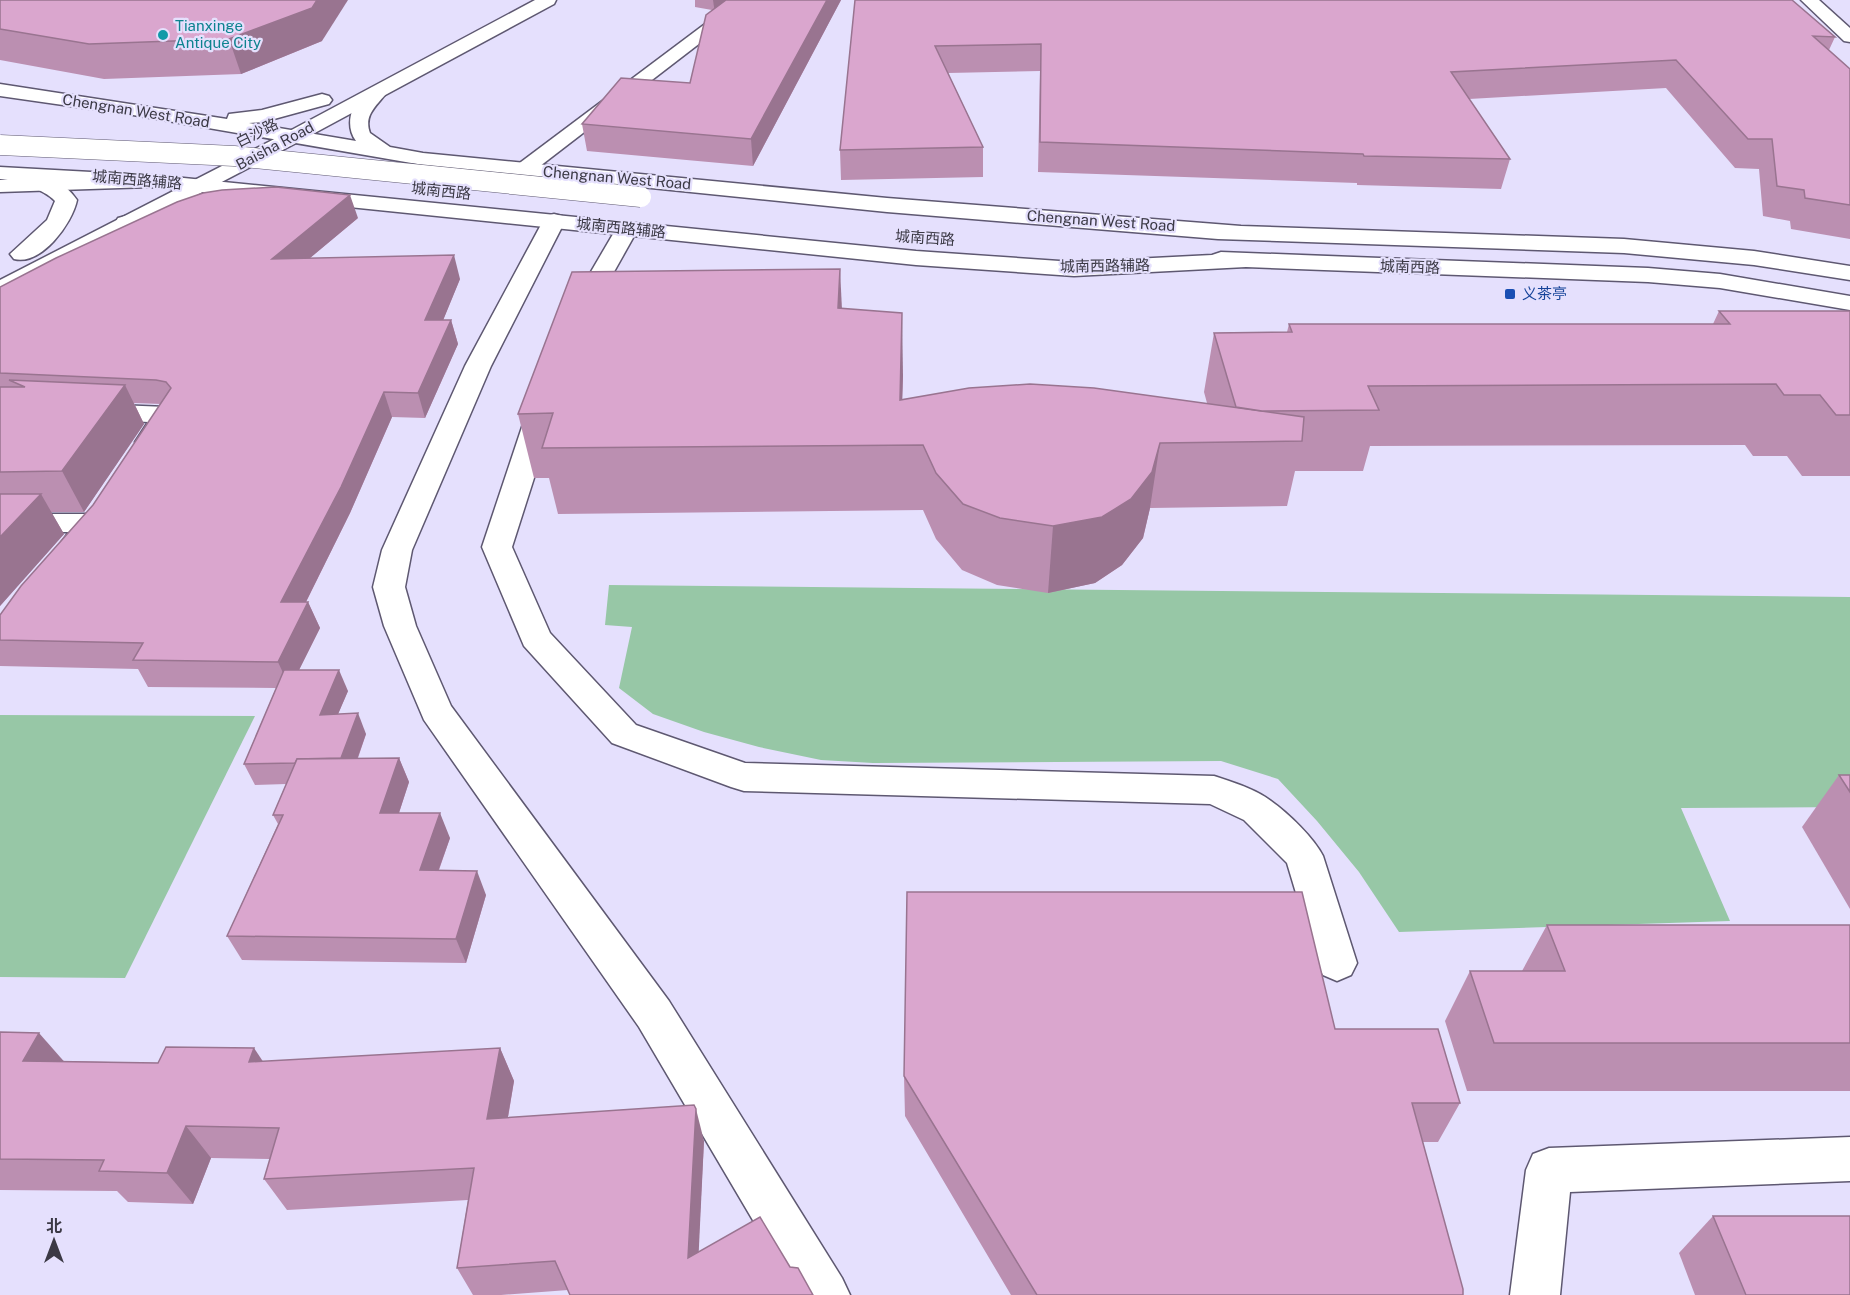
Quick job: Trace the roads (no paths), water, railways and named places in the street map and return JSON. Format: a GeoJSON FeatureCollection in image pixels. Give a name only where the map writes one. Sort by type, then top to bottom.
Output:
{"type":"FeatureCollection","features":[{"type":"Feature","properties":{"kind":"main road"},"geometry":{"type":"LineString","coordinates":[[383,68],[514,0]]}},
{"type":"Feature","properties":{"kind":"main road","name":"Baisha Road"},"geometry":{"type":"LineString","coordinates":[[0,289],[291,138],[548,0]]}},
{"type":"Feature","properties":{"kind":"main road"},"geometry":{"type":"LineString","coordinates":[[524,169],[748,0]]}},
{"type":"Feature","properties":{"kind":"main road"},"geometry":{"type":"LineString","coordinates":[[1809,0],[1850,37]]}},
{"type":"Feature","properties":{"kind":"main road","name":"白沙路"},"geometry":{"type":"LineString","coordinates":[[0,266],[342,89]]}},
{"type":"Feature","properties":{"kind":"main road","name":"Chengnan West Road"},"geometry":{"type":"LineString","coordinates":[[0,90],[176,117],[390,155],[887,205],[1238,232]]}},
{"type":"Feature","properties":{"kind":"main road"},"geometry":{"type":"LineString","coordinates":[[378,91],[365,103],[360,113],[358,126],[361,138],[371,147],[390,155]]}},
{"type":"Feature","properties":{"kind":"main road"},"geometry":{"type":"LineString","coordinates":[[176,117],[202,119],[262,116],[322,100]]}},
{"type":"Feature","properties":{"kind":"main road","name":"城南西路"},"geometry":{"type":"LineString","coordinates":[[0,145],[234,156],[632,212],[871,220],[1072,233],[1238,232],[1624,246],[1754,258],[1850,273]]}},
{"type":"Feature","properties":{"kind":"main road","name":"城南西路"},"geometry":{"type":"LineString","coordinates":[[0,157],[137,161],[833,231],[997,242]]}},
{"type":"Feature","properties":{"kind":"main road"},"geometry":{"type":"LineString","coordinates":[[0,174],[19,176],[57,189],[66,200],[65,210],[57,225],[22,254]]}},
{"type":"Feature","properties":{"kind":"main road","name":"城南西路辅路"},"geometry":{"type":"LineString","coordinates":[[0,174],[65,175],[200,185],[554,221],[632,212],[881,255],[1063,268],[1242,261]]}},
{"type":"Feature","properties":{"kind":"main road"},"geometry":{"type":"LineString","coordinates":[[0,186],[164,182]]}},
{"type":"Feature","properties":{"kind":"main road"},"geometry":{"type":"LineString","coordinates":[[126,223],[172,209],[206,202],[295,195]]}},
{"type":"Feature","properties":{"kind":"main road"},"geometry":{"type":"LineString","coordinates":[[569,335],[632,212]]}},
{"type":"Feature","properties":{"kind":"main road"},"geometry":{"type":"LineString","coordinates":[[554,221],[478,366],[397,550],[389,587],[400,626],[436,711],[654,1014],[825,1295]]}},
{"type":"Feature","properties":{"kind":"main road","name":"城南西路"},"geometry":{"type":"LineString","coordinates":[[1088,248],[1242,261],[1648,275],[1720,281],[1850,303]]}},
{"type":"Feature","properties":{"kind":"main road"},"geometry":{"type":"LineString","coordinates":[[553,380],[517,480],[497,547],[536,638],[624,734],[744,777],[1214,790],[1257,810],[1304,856],[1337,963]]}},
{"type":"Feature","properties":{"kind":"main road"},"geometry":{"type":"LineString","coordinates":[[72,411],[167,415],[137,460]]}},
{"type":"Feature","properties":{"kind":"main road"},"geometry":{"type":"LineString","coordinates":[[0,523],[101,514],[55,566]]}},
{"type":"Feature","properties":{"kind":"main road"},"geometry":{"type":"LineString","coordinates":[[1535,1295],[1549,1170],[1850,1160]]}},
{"type":"Feature","properties":{"kind":"place","name":"Tianxinge Antique City"},"geometry":{"type":"Point","coordinates":[163,35]}},
{"type":"Feature","properties":{"kind":"place","name":"义茶亭"},"geometry":{"type":"Point","coordinates":[1510,294]}}]}
